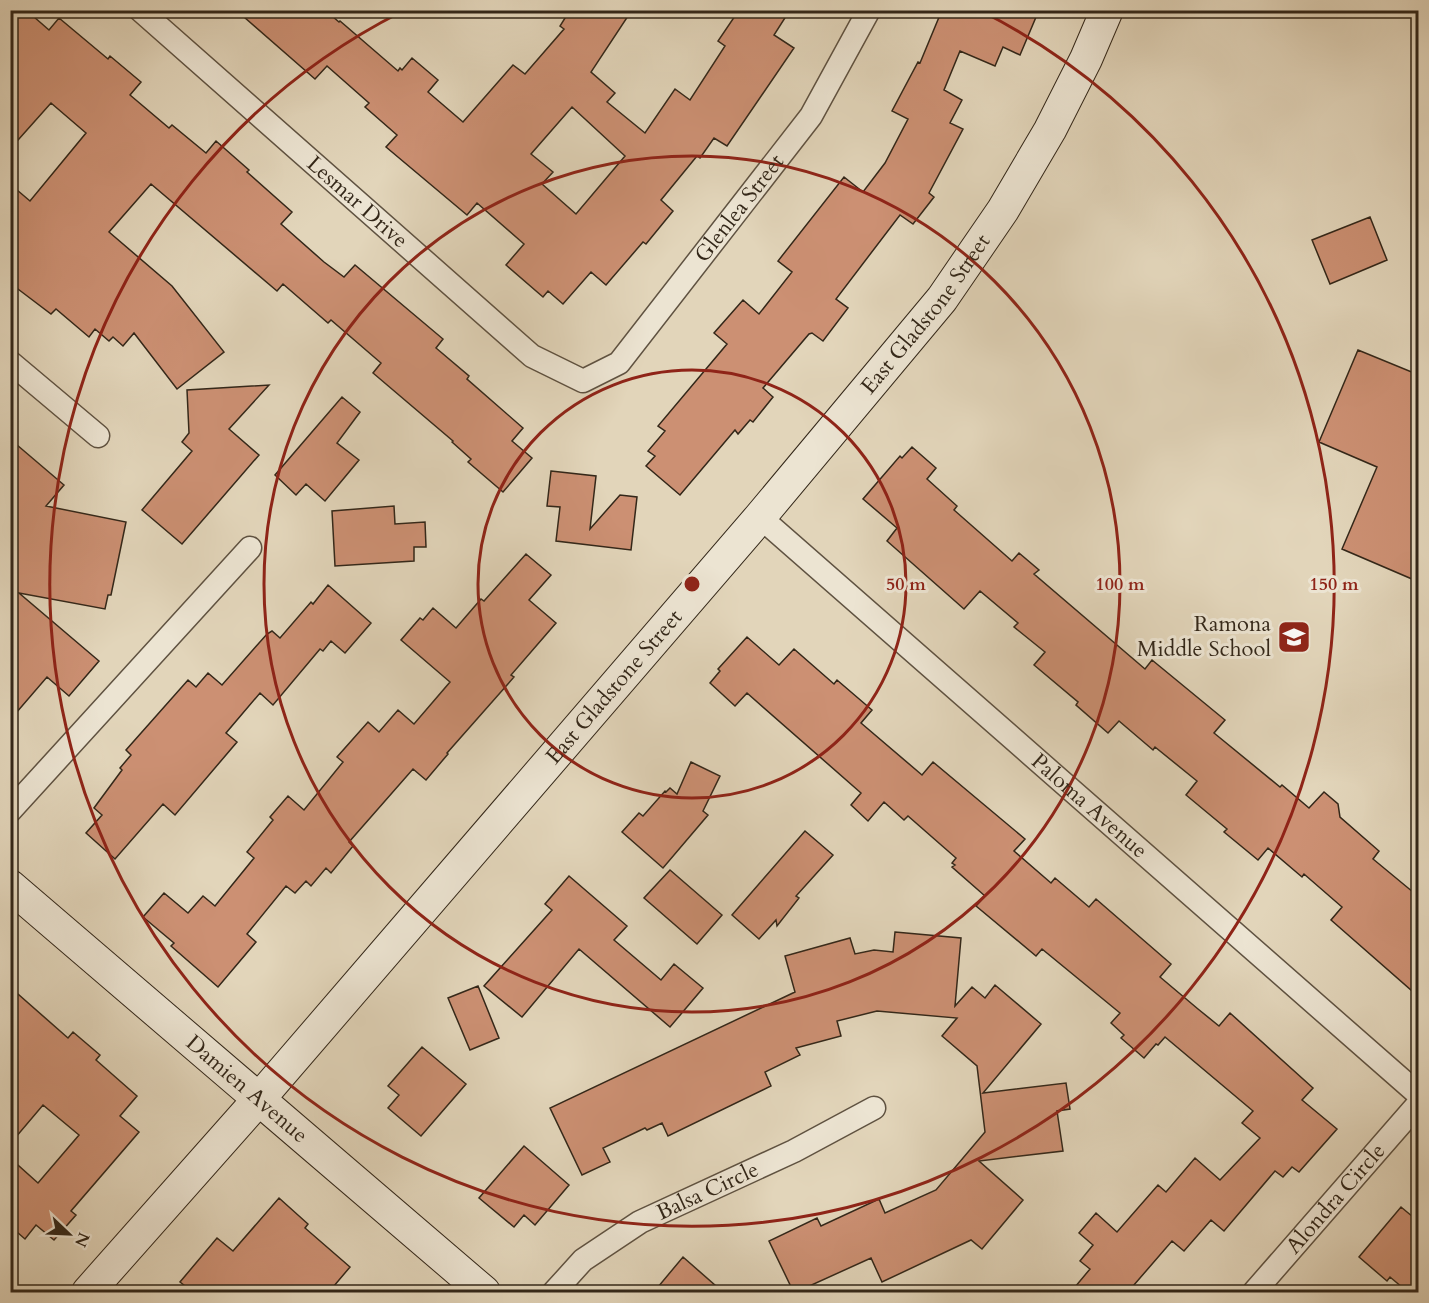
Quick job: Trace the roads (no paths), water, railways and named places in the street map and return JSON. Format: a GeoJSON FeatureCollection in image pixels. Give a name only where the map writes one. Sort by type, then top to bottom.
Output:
{"type":"FeatureCollection","features":[{"type":"Feature","properties":{"kind":"street","name":"Lesmar Drive"},"geometry":{"type":"LineString","coordinates":[[140,10],[532,356],[583,381]]}},
{"type":"Feature","properties":{"kind":"street","name":"Glenlea Street"},"geometry":{"type":"LineString","coordinates":[[583,381],[619,363],[811,116],[869,10]]}},
{"type":"Feature","properties":{"kind":"street","name":"East Gladstone Street"},"geometry":{"type":"LineString","coordinates":[[87,1293],[259,1099],[760,517],[934,308],[1003,210],[1050,130],[1086,59],[1107,10]]}},
{"type":"Feature","properties":{"kind":"street"},"geometry":{"type":"LineString","coordinates":[[10,362],[98,436]]}},
{"type":"Feature","properties":{"kind":"street","name":"Paloma Avenue"},"geometry":{"type":"LineString","coordinates":[[760,517],[1419,1094]]}},
{"type":"Feature","properties":{"kind":"street"},"geometry":{"type":"LineString","coordinates":[[10,812],[250,548]]}},
{"type":"Feature","properties":{"kind":"street","name":"Damien Avenue"},"geometry":{"type":"LineString","coordinates":[[10,886],[484,1293]]}},
{"type":"Feature","properties":{"kind":"street","name":"Alondra Circle"},"geometry":{"type":"LineString","coordinates":[[1254,1293],[1419,1104]]}},
{"type":"Feature","properties":{"kind":"street","name":"Balsa Circle"},"geometry":{"type":"LineString","coordinates":[[554,1293],[583,1260],[640,1222],[794,1151],[874,1108]]}},
{"type":"Feature","properties":{"kind":"place","name":"Ramona Middle School"},"geometry":{"type":"Point","coordinates":[1294,637]}}]}
